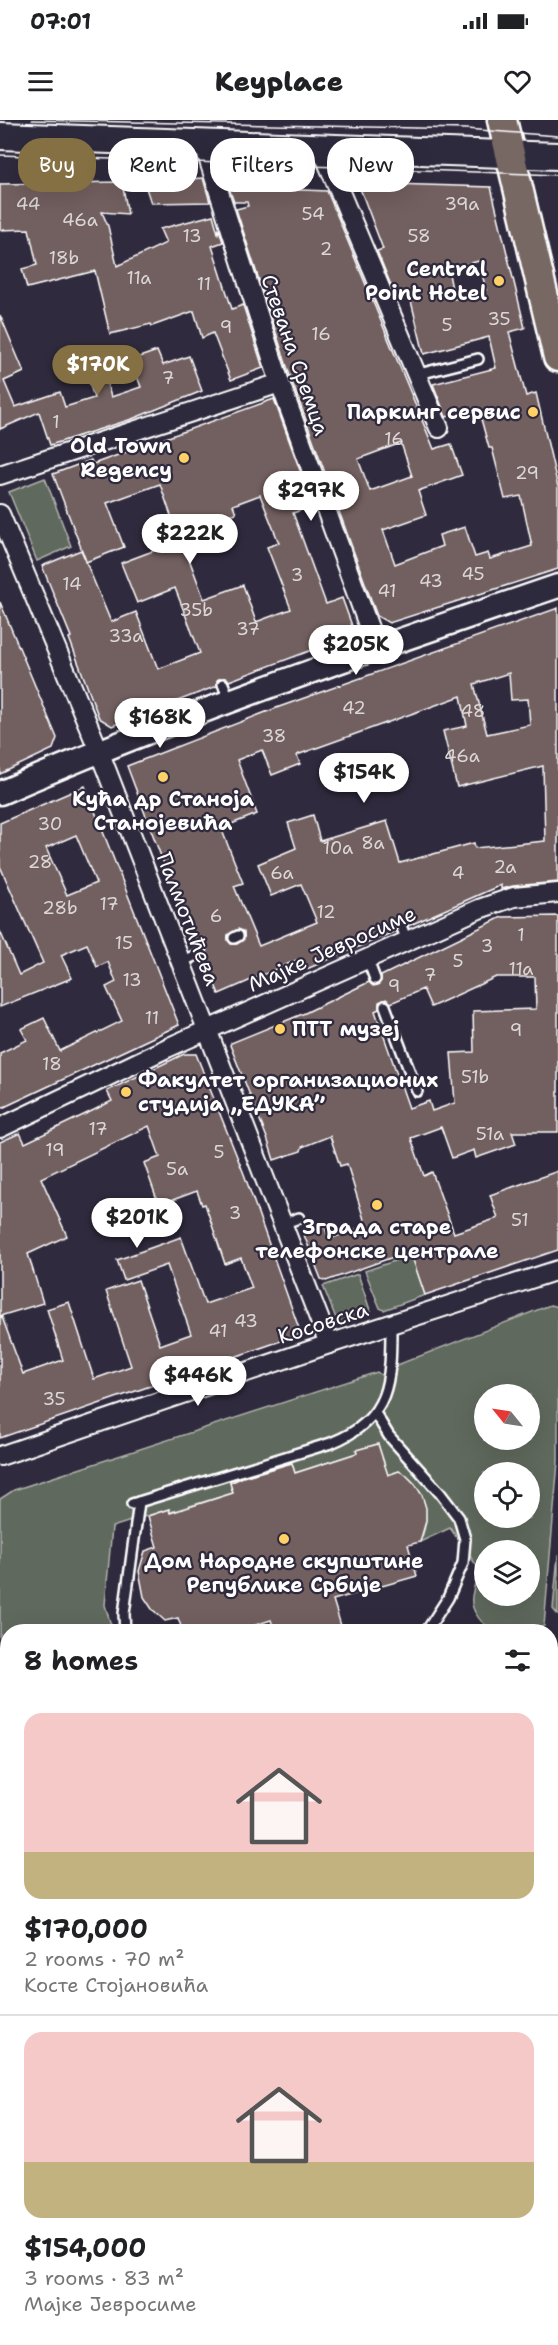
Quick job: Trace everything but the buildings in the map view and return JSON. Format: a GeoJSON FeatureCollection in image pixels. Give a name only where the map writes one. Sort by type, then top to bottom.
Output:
{"type":"FeatureCollection","features":[{"type":"Feature","properties":{"kind":"main road"},"geometry":{"type":"LineString","coordinates":[[502,120],[558,357]]}},
{"type":"Feature","properties":{"kind":"main road"},"geometry":{"type":"LineString","coordinates":[[0,136],[558,156]]}},
{"type":"Feature","properties":{"kind":"street","name":"Стевана Сремца"},"geometry":{"type":"LineString","coordinates":[[202,142],[280,383],[376,647]]}},
{"type":"Feature","properties":{"kind":"street"},"geometry":{"type":"LineString","coordinates":[[321,147],[438,428]]}},
{"type":"Feature","properties":{"kind":"street"},"geometry":{"type":"LineString","coordinates":[[0,476],[280,383]]}},
{"type":"Feature","properties":{"kind":"street","name":"Палмотићева"},"geometry":{"type":"LineString","coordinates":[[0,514],[99,751],[207,1030],[290,1221],[328,1344]]}},
{"type":"Feature","properties":{"kind":"street"},"geometry":{"type":"LineString","coordinates":[[0,793],[99,751],[227,692],[376,647],[558,586]]}},
{"type":"Feature","properties":{"kind":"street","name":"Мајке Јевросиме"},"geometry":{"type":"LineString","coordinates":[[0,1128],[207,1030],[367,958],[404,935],[514,897],[558,893]]}},
{"type":"Feature","properties":{"kind":"street","name":"Косовска"},"geometry":{"type":"LineString","coordinates":[[0,1456],[328,1344],[558,1270]]}},
{"type":"Feature","properties":{"kind":"street"},"geometry":{"type":"LineString","coordinates":[[558,2230],[558,2239]]}},
{"type":"Feature","properties":{"kind":"lane"},"geometry":{"type":"LineString","coordinates":[[415,375],[478,359]]}},
{"type":"Feature","properties":{"kind":"lane"},"geometry":{"type":"LineString","coordinates":[[181,962],[201,953]]}},
{"type":"Feature","properties":{"kind":"lane"},"geometry":{"type":"LineString","coordinates":[[367,958],[375,979]]}},
{"type":"Feature","properties":{"kind":"lane"},"geometry":{"type":"LineString","coordinates":[[385,1006],[417,1091]]}},
{"type":"Feature","properties":{"kind":"lane"},"geometry":{"type":"LineString","coordinates":[[125,1624],[135,1503],[332,1443],[355,1432],[375,1413],[390,1377],[391,1324]]}},
{"type":"Feature","properties":{"kind":"lane"},"geometry":{"type":"LineString","coordinates":[[375,1413],[389,1436],[459,1518],[465,1539],[463,1563],[448,1598],[431,1624]]}},
{"type":"Feature","properties":{"kind":"green space"},"geometry":{"type":"Polygon","coordinates":[[[45,478],[71,546],[37,561],[9,492],[45,478]]]}},
{"type":"Feature","properties":{"kind":"green space"},"geometry":{"type":"Polygon","coordinates":[[[412,1255],[425,1295],[384,1310],[380,1308],[365,1271],[412,1255]]]}},
{"type":"Feature","properties":{"kind":"green space"},"geometry":{"type":"Polygon","coordinates":[[[358,1274],[371,1313],[341,1324],[337,1321],[323,1286],[358,1274]]]}},
{"type":"Feature","properties":{"kind":"green space"},"geometry":{"type":"Polygon","coordinates":[[[550,1305],[558,1307],[558,1461],[544,1624],[485,1624],[472,1606],[474,1586],[474,1606],[540,1606],[540,1540],[474,1540],[474,1562],[450,1528],[420,1542],[426,1521],[422,1503],[408,1479],[399,1471],[386,1475],[378,1444],[295,1473],[291,1463],[243,1476],[230,1483],[233,1493],[170,1512],[169,1509],[112,1527],[105,1605],[111,1624],[0,1624],[0,1499],[14,1490],[377,1372],[381,1375],[395,1372],[397,1365],[550,1305]]]}},
{"type":"Feature","properties":{"kind":"green space"},"geometry":{"type":"Polygon","coordinates":[[[558,1555],[558,1615],[553,1609],[558,1555]]]}},
{"type":"Feature","properties":{"kind":"tram line"},"geometry":{"type":"LineString","coordinates":[[32,120],[466,129],[558,136]]}},
{"type":"Feature","properties":{"kind":"tram line"},"geometry":{"type":"LineString","coordinates":[[0,155],[558,175]]}},
{"type":"Feature","properties":{"kind":"place","name":"Central Point Hotel"},"geometry":{"type":"Point","coordinates":[499,281]}},
{"type":"Feature","properties":{"kind":"place","name":"Паркинг сервис"},"geometry":{"type":"Point","coordinates":[533,412]}},
{"type":"Feature","properties":{"kind":"place","name":"Old Town Regency"},"geometry":{"type":"Point","coordinates":[184,458]}},
{"type":"Feature","properties":{"kind":"place","name":"Кућа др Станоја Станојевића"},"geometry":{"type":"Point","coordinates":[163,777]}},
{"type":"Feature","properties":{"kind":"place","name":"ПТТ музеј"},"geometry":{"type":"Point","coordinates":[280,1029]}},
{"type":"Feature","properties":{"kind":"place","name":"Факултет организационих студија „ЕДУКА”"},"geometry":{"type":"Point","coordinates":[126,1092]}},
{"type":"Feature","properties":{"kind":"place","name":"Зграда старе телефонске централе"},"geometry":{"type":"Point","coordinates":[377,1205]}},
{"type":"Feature","properties":{"kind":"place","name":"Дом Народне скупштине Републике Србије"},"geometry":{"type":"Point","coordinates":[284,1539]}}]}
